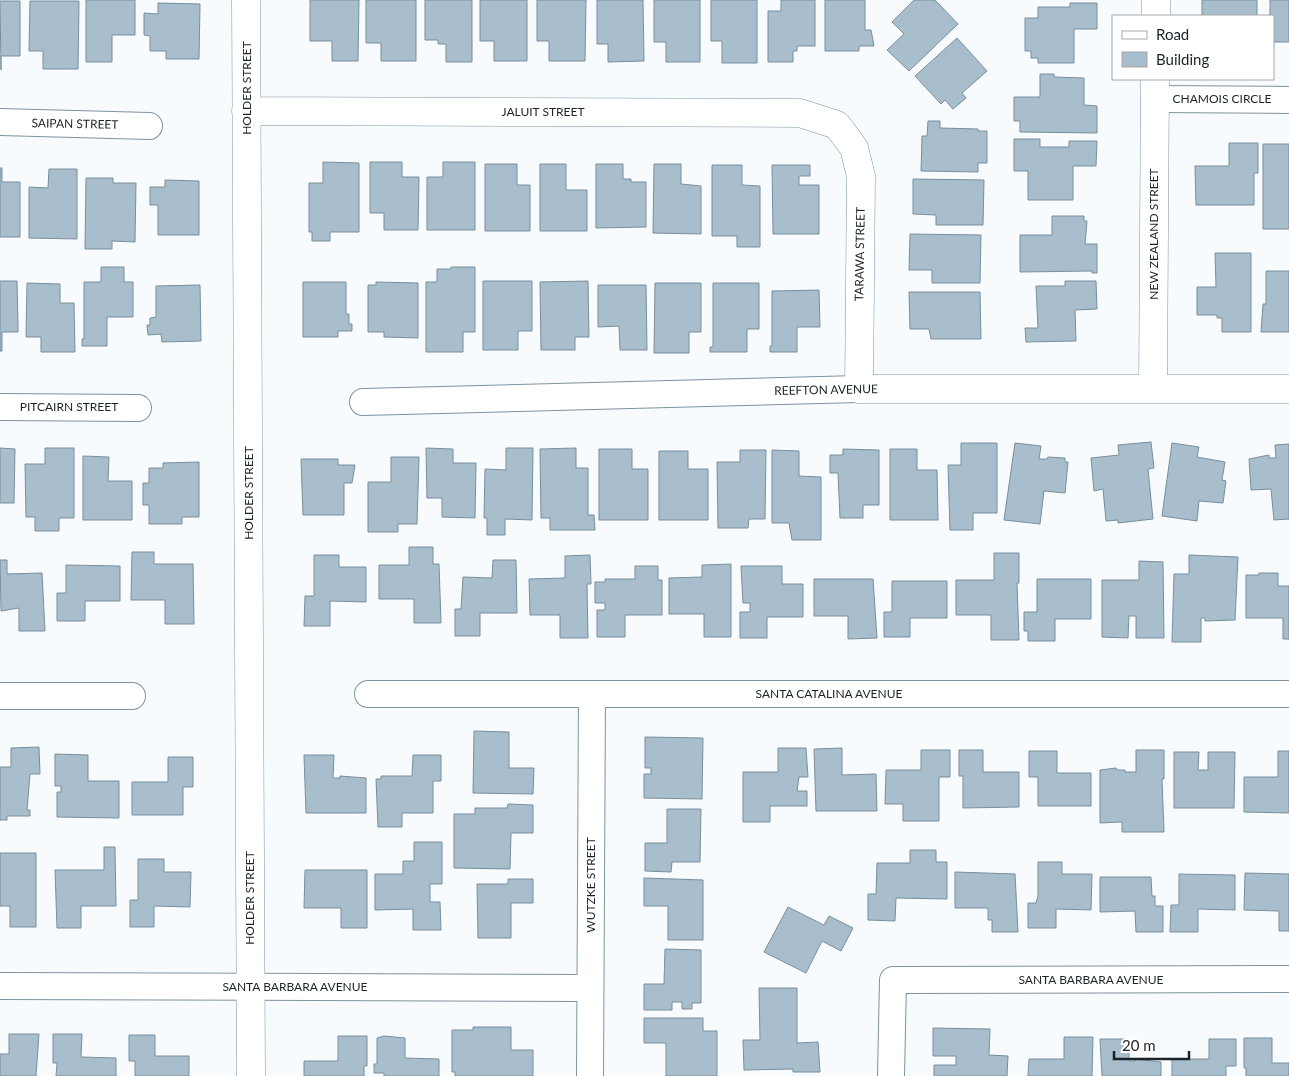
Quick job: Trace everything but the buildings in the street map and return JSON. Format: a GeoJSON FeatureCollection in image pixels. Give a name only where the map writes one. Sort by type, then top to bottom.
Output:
{"type":"FeatureCollection","features":[{"type":"Feature","properties":{"kind":"street","name":"HOLDER STREET"},"geometry":{"type":"LineString","coordinates":[[246,0],[251,1076]]}},
{"type":"Feature","properties":{"kind":"street"},"geometry":{"type":"LineString","coordinates":[[1156,0],[1156,15]]}},
{"type":"Feature","properties":{"kind":"street","name":"CHAMOIS CIRCLE"},"geometry":{"type":"LineString","coordinates":[[1155,89],[1289,100]]}},
{"type":"Feature","properties":{"kind":"street","name":"NEW ZEALAND STREET"},"geometry":{"type":"LineString","coordinates":[[1153,388],[1155,89]]}},
{"type":"Feature","properties":{"kind":"street","name":"JALUIT STREET"},"geometry":{"type":"LineString","coordinates":[[246,111],[800,113],[837,125]]}},
{"type":"Feature","properties":{"kind":"street","name":"SAIPAN STREET"},"geometry":{"type":"LineString","coordinates":[[0,122],[149,126]]}},
{"type":"Feature","properties":{"kind":"street","name":"TARAWA STREET"},"geometry":{"type":"LineString","coordinates":[[837,125],[854,148],[861,176],[859,389]]}},
{"type":"Feature","properties":{"kind":"street","name":"REEFTON AVENUE"},"geometry":{"type":"LineString","coordinates":[[363,402],[859,389],[1289,389]]}},
{"type":"Feature","properties":{"kind":"street","name":"PITCAIRN STREET"},"geometry":{"type":"LineString","coordinates":[[0,407],[138,408]]}},
{"type":"Feature","properties":{"kind":"street","name":"SANTA CATALINA AVENUE"},"geometry":{"type":"LineString","coordinates":[[368,694],[1289,694]]}},
{"type":"Feature","properties":{"kind":"street","name":"WUTZKE STREET"},"geometry":{"type":"LineString","coordinates":[[590,1076],[592,694]]}},
{"type":"Feature","properties":{"kind":"street"},"geometry":{"type":"LineString","coordinates":[[0,696],[132,696]]}},
{"type":"Feature","properties":{"kind":"street","name":"SANTA BARBARA AVENUE"},"geometry":{"type":"LineString","coordinates":[[891,1076],[893,980],[1289,979]]}},
{"type":"Feature","properties":{"kind":"street","name":"SANTA BARBARA AVENUE"},"geometry":{"type":"LineString","coordinates":[[0,986],[590,988]]}}]}
